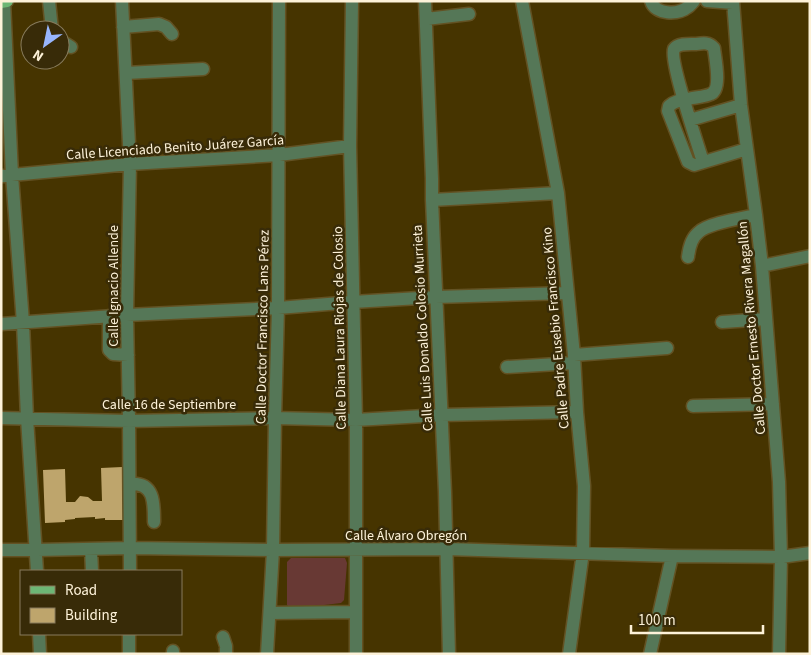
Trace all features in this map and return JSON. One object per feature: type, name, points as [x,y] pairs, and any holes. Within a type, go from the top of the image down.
[{"type":"street","points":[[49,1],[51,20]]},
{"type":"street","name":"Calle Ignacio Allende","points":[[122,1],[130,164],[127,315],[130,570]]},
{"type":"street","name":"Calle Doctor Francisco Lans Pérez","points":[[267,654],[273,550],[274,418],[278,308],[279,1]]},
{"type":"street","name":"Calle Diana Laura Riojas de Colosio","points":[[352,1],[350,146],[356,420],[356,654]]},
{"type":"street","name":"Calle Luis Donaldo Colosio Murrieta","points":[[425,1],[447,549],[449,654]]},
{"type":"street","name":"Calle Padre Eusebio Francisco Kino","points":[[522,1],[558,193],[584,486],[584,552],[569,654]]},
{"type":"street","points":[[651,1],[653,6],[660,11],[674,12],[688,8],[694,1]]},
{"type":"street","points":[[708,1],[733,2]]},
{"type":"street","points":[[4,2],[7,175],[23,323],[27,418],[38,570]]},
{"type":"street","name":"Calle Doctor Ernesto Rivera Magallón","points":[[733,2],[741,105],[762,266],[779,482],[781,557],[779,654]]},
{"type":"street","points":[[426,19],[468,14]]},
{"type":"street","points":[[123,27],[159,24],[166,27],[172,34]]},
{"type":"street","points":[[703,162],[683,100],[673,58],[674,49],[678,46],[711,44],[714,48],[718,82],[716,90],[712,94],[683,100],[675,101],[669,106],[668,111],[688,162],[694,165],[747,149]]},
{"type":"street","points":[[126,73],[203,69]]},
{"type":"street","points":[[690,120],[741,105]]},
{"type":"street","name":"Calle Licenciado Benito Juárez García","points":[[7,175],[130,164],[279,155],[350,146]]},
{"type":"street","points":[[432,200],[558,193]]},
{"type":"street","points":[[688,257],[690,245],[699,232],[706,227],[756,215]]},
{"type":"street","points":[[762,266],[810,256]]},
{"type":"street","points":[[1,324],[436,297],[567,294]]},
{"type":"street","points":[[109,316],[109,350],[113,354],[128,355]]},
{"type":"street","points":[[722,322],[766,319]]},
{"type":"street","points":[[507,367],[667,348]]},
{"type":"street","points":[[692,406],[773,404]]},
{"type":"street","name":"Calle 16 de Septiembre","points":[[1,418],[129,421],[274,418],[356,420],[441,415],[577,412]]},
{"type":"street","points":[[130,484],[143,486],[149,490],[154,504],[154,522]]},
{"type":"street","name":"Calle Álvaro Obregón","points":[[1,550],[130,548],[273,550],[447,549],[672,556],[781,557],[810,552]]},
{"type":"street","points":[[91,549],[92,570]]},
{"type":"street","points":[[650,654],[672,556]]},
{"type":"street","points":[[270,613],[356,612]]},
{"type":"street","points":[[39,635],[40,654]]},
{"type":"street","points":[[129,635],[129,654]]},
{"type":"street","points":[[223,637],[226,654]]},
{"type":"shaded area","points":[[291,558],[345,558],[347,563],[344,600],[341,603],[291,609],[287,605],[287,562]]},
{"type":"building","points":[[122,467],[124,520],[95,519],[95,517],[45,523],[43,470],[65,469],[66,502],[75,502],[80,496],[88,497],[93,501],[102,501],[101,468]]}]
